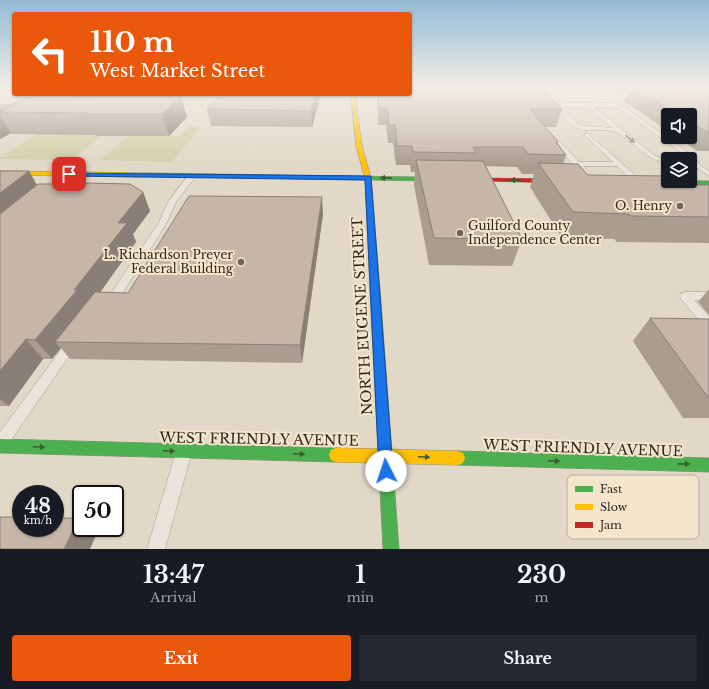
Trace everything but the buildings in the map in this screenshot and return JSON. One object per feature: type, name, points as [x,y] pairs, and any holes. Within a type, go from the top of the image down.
[{"type":"main road","name":"NORTH EUGENE STREET","points":[[355,114],[359,146],[368,178],[391,549]]},
{"type":"main road","points":[[0,173],[592,181]]},
{"type":"main road","points":[[623,182],[709,183]]},
{"type":"main road","name":"WEST FRIENDLY AVENUE","points":[[0,445],[709,465]]},
{"type":"street","points":[[0,233],[69,174]]},
{"type":"lane","points":[[564,114],[575,125],[581,128],[618,130]]},
{"type":"lane","points":[[599,114],[652,156],[661,160]]},
{"type":"lane","points":[[631,114],[683,152]]},
{"type":"lane","points":[[550,135],[592,181]]},
{"type":"lane","points":[[587,135],[638,182]]},
{"type":"lane","points":[[577,164],[619,164]]},
{"type":"lane","points":[[697,164],[709,174]]},
{"type":"lane","points":[[100,307],[117,293],[162,224],[172,202],[192,176]]},
{"type":"lane","points":[[709,296],[686,296],[709,324]]},
{"type":"lane","points":[[0,445],[78,336]]},
{"type":"lane","points":[[156,549],[184,451]]},
{"type":"shaded area","points":[[69,114],[72,114],[60,134],[102,136],[71,160],[0,159],[0,157]]},
{"type":"shaded area","points":[[189,126],[201,127],[172,162],[101,160],[129,135],[180,136]]},
{"type":"traffic: fast","points":[[148,175],[484,180]]},
{"type":"traffic: fast","points":[[652,182],[709,183]]},
{"type":"traffic: fast","points":[[375,289],[391,549]]},
{"type":"traffic: fast","points":[[0,446],[336,455]]},
{"type":"traffic: fast","points":[[458,458],[709,465]]},
{"type":"traffic: slow","points":[[355,114],[359,146],[368,178],[375,289]]},
{"type":"traffic: slow","points":[[0,173],[148,175]]},
{"type":"traffic: slow","points":[[336,455],[458,458]]},
{"type":"traffic: jam","points":[[484,180],[562,181]]},
{"type":"place","name":"O. Henry","points":[[680,206]]},
{"type":"place","name":"Guilford County Independence Center","points":[[460,233]]},
{"type":"place","name":"L. Richardson Preyer Federal Building","points":[[241,262]]},
{"type":"route","points":[[69,174],[368,178],[386,471]]}]
